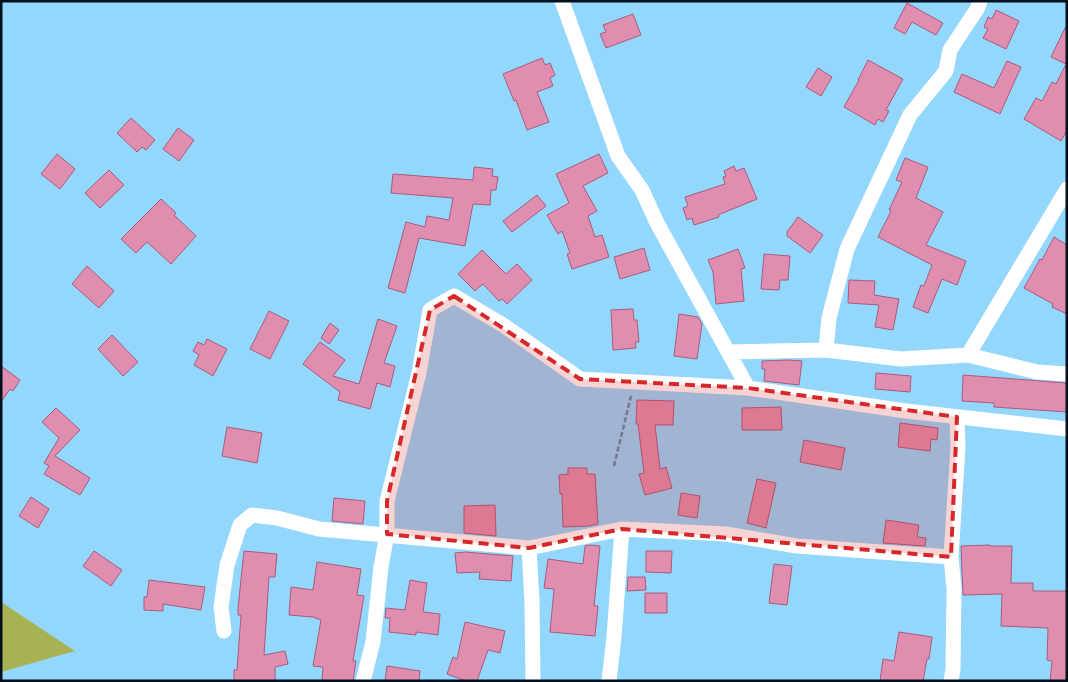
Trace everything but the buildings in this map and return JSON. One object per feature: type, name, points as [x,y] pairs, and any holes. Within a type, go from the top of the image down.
[{"type":"street","points":[[562,1],[618,156],[642,190],[748,388]]},
{"type":"street","points":[[826,350],[828,318],[847,249],[910,115],[946,71],[950,50],[977,9],[980,1]]},
{"type":"street","points":[[968,355],[1067,189]]},
{"type":"street","points":[[363,681],[373,642],[387,534],[388,500],[419,373],[430,310],[454,296],[503,325],[580,379],[748,388],[906,411],[1067,429]]},
{"type":"street","points":[[729,352],[826,350],[901,359],[968,355],[1037,372],[1067,374]]},
{"type":"street","points":[[951,681],[953,669],[954,589],[952,557],[958,447],[957,416]]},
{"type":"street","points":[[224,631],[221,607],[227,565],[240,525],[252,515],[277,518],[319,529],[529,548],[622,529],[726,534],[797,546],[952,557]]},
{"type":"street","points":[[609,681],[622,529]]},
{"type":"street","points":[[529,548],[533,681]]},
{"type":"path","points":[[614,466],[631,396],[645,383]]},
{"type":"highlighted area","points":[[454,296],[580,379],[748,388],[957,417],[951,557],[622,529],[529,548],[387,534],[387,501],[430,310]]},
{"type":"green space","points":[[1,602],[75,651],[1,672]]}]
